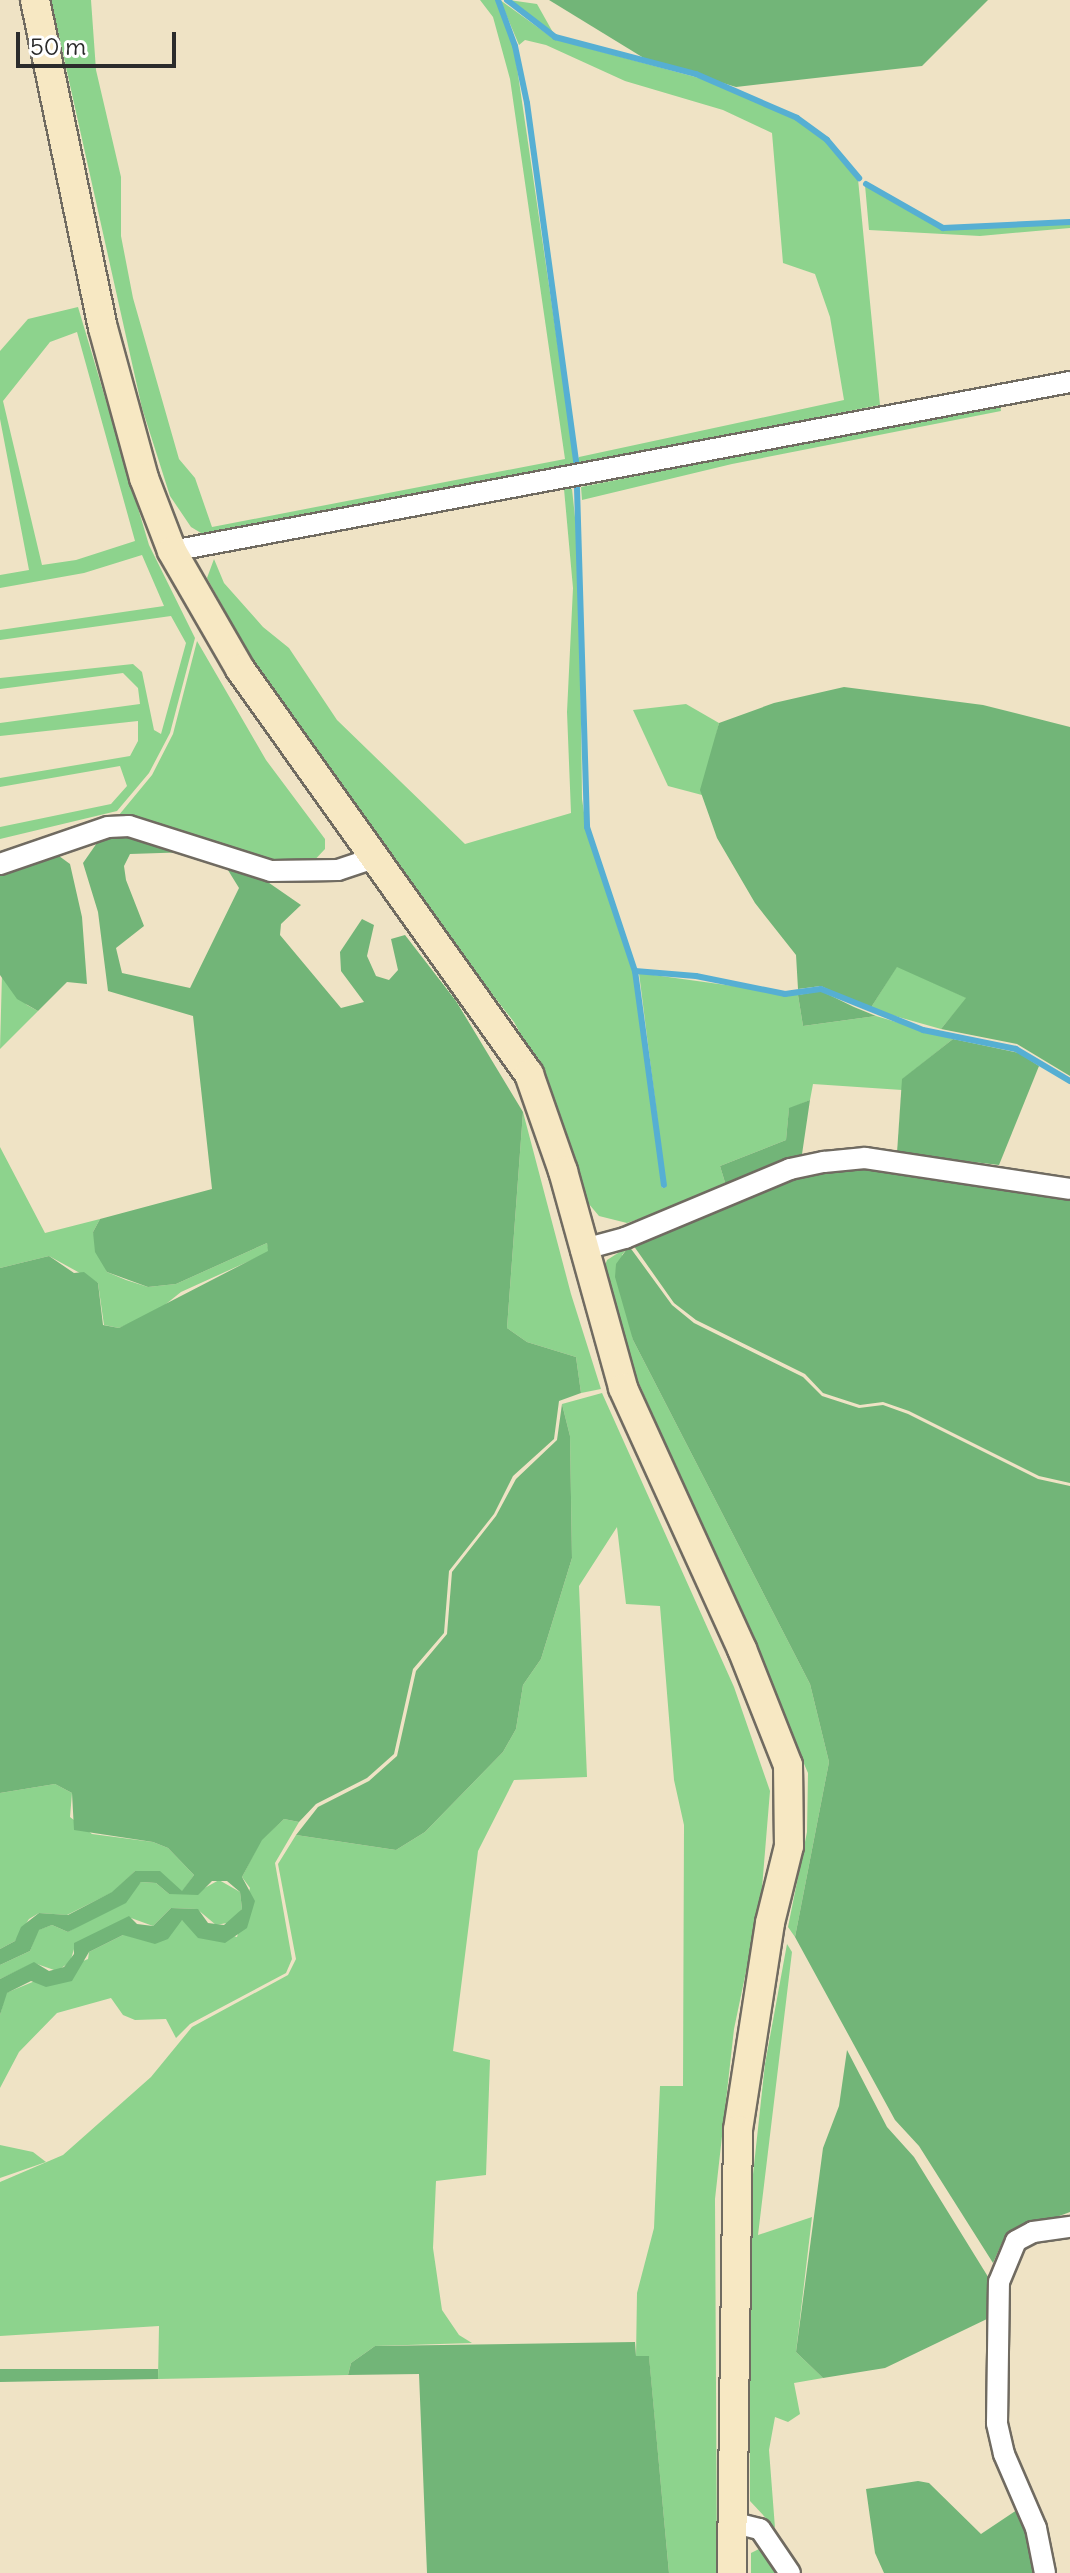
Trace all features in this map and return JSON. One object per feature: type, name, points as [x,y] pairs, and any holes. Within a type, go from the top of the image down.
[{"type":"main road","points":[[35,0],[100,315],[128,425],[172,551],[240,669],[529,1074],[563,1171],[581,1250],[623,1388],[770,1714],[792,1794],[789,1846],[743,2077],[738,2130],[732,2573]]},
{"type":"street","points":[[172,551],[1070,382]]},
{"type":"street","points":[[0,864],[108,827],[129,826],[271,871],[338,870],[377,857]]},
{"type":"street","points":[[581,1250],[625,1238],[790,1169],[824,1162],[865,1158],[1070,1189]]},
{"type":"street","points":[[1045,2573],[1036,2528],[1012,2477],[997,2423],[999,2282],[1016,2241],[1033,2232],[1070,2227]]},
{"type":"street","points":[[731,2522],[760,2529],[790,2573]]},
{"type":"green space","points":[[51,0],[91,0],[96,70],[121,177],[121,236],[133,298],[179,459],[195,478],[212,527],[565,459],[510,79],[493,17],[480,0],[496,0],[514,47],[575,463],[579,457],[844,400],[830,317],[815,274],[783,263],[772,133],[723,110],[625,81],[546,45],[525,40],[519,45],[500,0],[554,39],[714,82],[796,119],[826,141],[858,179],[880,405],[212,535],[201,533],[191,527],[170,496],[142,408]]},
{"type":"green space","points":[[509,0],[537,4],[555,36],[535,23]]},
{"type":"green space","points":[[549,0],[988,0],[922,66],[736,87],[647,60]]},
{"type":"green space","points":[[865,185],[942,229],[1070,224],[1070,228],[980,236],[869,230]]},
{"type":"green space","points":[[78,307],[149,545],[195,638],[170,733],[149,773],[117,811],[0,839],[0,827],[111,804],[127,786],[120,766],[0,787],[0,778],[130,756],[138,741],[138,721],[0,736],[0,723],[140,704],[138,688],[123,673],[0,689],[0,678],[133,664],[142,672],[154,730],[161,734],[186,643],[171,616],[0,640],[0,630],[164,606],[142,555],[84,573],[0,588],[0,575],[29,570],[0,419],[0,351],[28,319]],"holes":[[[77,332],[135,541],[76,560],[42,565],[3,401],[50,342]]]},
{"type":"green space","points":[[1000,404],[1001,411],[732,464],[582,500],[581,487]]},
{"type":"green space","points":[[564,489],[572,489],[579,555],[582,799],[586,826],[634,972],[662,1188],[666,1187],[639,973],[798,995],[803,1026],[876,1016],[953,1039],[903,1079],[902,1090],[813,1084],[810,1100],[789,1109],[786,1140],[720,1166],[727,1189],[627,1223],[599,1216],[583,1197],[547,1083],[514,1022],[304,753],[207,578],[214,559],[224,583],[263,627],[289,648],[337,720],[465,844],[571,813],[567,712],[573,588]]},
{"type":"green space","points":[[197,641],[266,760],[325,839],[325,849],[309,866],[296,869],[114,821],[152,775],[173,734]]},
{"type":"green space","points":[[844,687],[983,705],[1070,727],[1070,1076],[1017,1044],[941,1029],[966,998],[897,967],[870,1009],[821,986],[798,989],[796,955],[755,903],[717,838],[700,790],[719,723],[774,703]]},
{"type":"green space","points":[[686,704],[719,723],[702,795],[668,786],[633,710]]},
{"type":"green space","points":[[115,835],[191,852],[130,854],[124,866],[126,880],[144,926],[116,948],[122,973],[190,988],[239,888],[223,862],[259,876],[301,905],[281,924],[280,935],[341,1008],[364,1002],[341,971],[340,952],[362,919],[374,925],[367,956],[376,976],[389,980],[398,970],[391,939],[405,935],[456,1001],[523,1112],[507,1328],[527,1342],[576,1357],[581,1393],[559,1401],[554,1439],[513,1476],[494,1514],[449,1571],[444,1633],[413,1669],[394,1754],[367,1778],[316,1804],[299,1822],[284,1819],[262,1840],[242,1877],[255,1901],[247,1928],[225,1943],[198,1938],[182,1920],[168,1939],[155,1944],[123,1935],[89,1952],[72,1981],[46,1987],[31,1981],[7,1993],[0,2015],[0,1979],[34,1962],[49,1971],[64,1967],[74,1954],[74,1943],[129,1916],[137,1924],[153,1926],[171,1908],[198,1909],[208,1923],[224,1925],[242,1909],[240,1892],[227,1881],[212,1881],[198,1895],[169,1894],[156,1883],[141,1882],[126,1903],[68,1932],[52,1925],[39,1930],[30,1951],[0,1965],[0,1949],[15,1941],[21,1927],[39,1913],[68,1915],[112,1892],[135,1871],[160,1871],[182,1891],[194,1875],[168,1848],[153,1842],[74,1830],[72,1793],[55,1784],[0,1793],[0,1268],[49,1256],[74,1273],[84,1272],[98,1283],[103,1325],[119,1328],[268,1251],[267,1243],[176,1284],[148,1287],[107,1272],[95,1252],[93,1232],[100,1219],[212,1189],[193,1016],[108,991],[98,912],[83,863],[99,840]]},
{"type":"green space","points":[[59,856],[70,864],[82,917],[87,984],[67,982],[38,1011],[17,999],[0,975],[0,876]]},
{"type":"green space","points":[[897,966],[967,998],[941,1029],[870,1009]]},
{"type":"green space","points":[[2,974],[27,1005],[38,1011],[0,1049]]},
{"type":"green space","points":[[821,991],[876,1016],[803,1026],[798,995]]},
{"type":"green space","points":[[953,1039],[1019,1053],[1039,1066],[999,1165],[897,1153],[902,1079]]},
{"type":"green space","points":[[810,1100],[801,1161],[727,1189],[720,1166],[786,1140],[789,1108]]},
{"type":"green space","points":[[523,1112],[571,1294],[601,1389],[581,1393],[576,1357],[527,1342],[507,1328]]},
{"type":"green space","points":[[0,1147],[45,1233],[100,1219],[93,1232],[107,1272],[126,1280],[148,1287],[176,1284],[267,1243],[269,1252],[181,1292],[156,1312],[119,1328],[104,1325],[98,1283],[49,1256],[0,1268]]},
{"type":"green space","points":[[842,1169],[890,1170],[1070,1195],[1070,1483],[1039,1476],[909,1411],[883,1402],[860,1405],[823,1393],[805,1374],[696,1320],[674,1303],[631,1242],[794,1180]]},
{"type":"green space","points":[[629,1246],[622,1255],[633,1340],[810,1684],[829,1762],[795,1937],[788,1927],[807,1832],[808,1773],[629,1360],[604,1268],[607,1260]]},
{"type":"green space","points":[[629,1246],[672,1305],[694,1323],[803,1377],[822,1396],[859,1408],[883,1405],[908,1414],[1038,1479],[1070,1486],[1070,2212],[1005,2236],[993,2263],[919,2146],[895,2120],[795,1937],[829,1762],[810,1684],[633,1340],[615,1277],[616,1264]]},
{"type":"green space","points":[[602,1393],[734,1687],[770,1791],[761,1900],[734,2029],[715,2199],[717,2573],[669,2573],[649,2357],[636,2357],[637,2293],[654,2228],[660,2086],[683,2086],[684,1825],[674,1780],[660,1606],[626,1604],[617,1527],[579,1586],[587,1777],[514,1780],[478,1851],[453,2051],[490,2060],[486,2175],[436,2181],[433,2248],[442,2310],[459,2335],[472,2343],[375,2346],[351,2363],[348,2375],[158,2379],[159,2326],[0,2336],[0,2182],[63,2155],[151,2077],[192,2027],[288,1975],[296,1959],[278,1864],[296,1835],[396,1850],[425,1832],[503,1752],[516,1729],[523,1685],[541,1659],[572,1558],[570,1436],[562,1404]]},
{"type":"green space","points":[[562,1404],[570,1436],[572,1558],[541,1659],[523,1685],[516,1729],[503,1752],[425,1832],[396,1850],[296,1835],[318,1807],[369,1781],[397,1756],[416,1671],[447,1634],[452,1572],[496,1516],[516,1479],[557,1440]]},
{"type":"green space","points":[[55,1784],[72,1793],[70,1817],[92,1834],[153,1842],[168,1848],[194,1875],[182,1892],[135,1871],[113,1892],[67,1915],[39,1913],[29,1919],[15,1941],[0,1949],[0,1793]]},
{"type":"green space","points":[[284,1819],[299,1822],[275,1863],[292,1959],[286,1973],[190,2024],[176,2038],[166,2019],[135,2020],[123,2015],[111,1998],[57,2013],[19,2052],[0,2088],[0,2015],[6,1993],[88,1959],[89,1952],[123,1935],[182,1920],[237,1937],[250,1888],[242,1877],[261,1840]]},
{"type":"green space","points":[[219,1880],[240,1892],[242,1909],[232,1922],[216,1925],[197,1909],[171,1908],[153,1926],[131,1918],[75,1946],[70,1962],[57,1971],[34,1963],[0,1979],[0,1965],[30,1951],[38,1930],[52,1925],[68,1932],[127,1897],[141,1882],[156,1883],[169,1894],[201,1890]]},
{"type":"green space","points":[[787,1944],[792,1952],[758,2235],[812,2217],[796,2352],[823,2378],[794,2383],[800,2414],[788,2422],[775,2417],[769,2450],[775,2528],[750,2501],[749,2211],[765,2064]]},
{"type":"green space","points":[[847,2050],[887,2127],[914,2157],[990,2280],[989,2318],[885,2368],[823,2378],[796,2352],[823,2148],[839,2106]]},
{"type":"green space","points":[[0,2145],[33,2152],[46,2162],[0,2178]]},
{"type":"green space","points":[[635,2342],[636,2356],[649,2356],[669,2573],[427,2573],[419,2374],[348,2375],[351,2363],[375,2346]]},
{"type":"green space","points":[[0,2369],[158,2369],[158,2379],[0,2382]]},
{"type":"green space","points":[[918,2481],[929,2483],[981,2534],[1023,2506],[1041,2573],[884,2573],[875,2553],[866,2489]]},
{"type":"green space","points":[[759,2549],[766,2551],[779,2573],[751,2573],[751,2553]]},
{"type":"waterway","points":[[498,0],[515,46],[527,103],[576,462]]},
{"type":"waterway","points":[[507,0],[555,37],[696,74],[797,118],[827,140],[859,178]]},
{"type":"waterway","points":[[866,184],[943,228],[1070,222]]},
{"type":"waterway","points":[[577,488],[587,827],[635,971],[664,1185]]},
{"type":"waterway","points":[[635,971],[696,976],[785,994],[821,989],[923,1030],[1016,1049],[1070,1081]]}]
